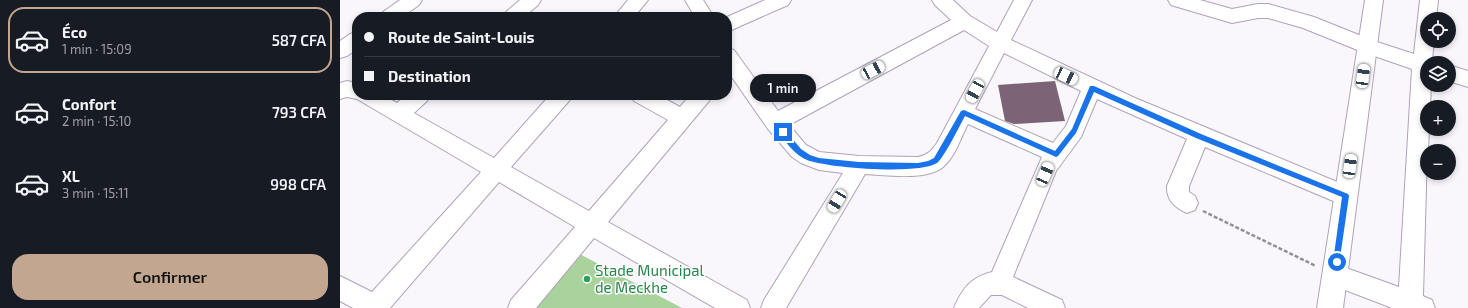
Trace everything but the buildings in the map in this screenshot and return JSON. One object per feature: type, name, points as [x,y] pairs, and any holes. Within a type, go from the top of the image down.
[{"type":"highway","points":[[1330,308],[1374,0]]},
{"type":"street","points":[[396,12],[413,0]]},
{"type":"street","points":[[518,12],[532,0]]},
{"type":"street","points":[[628,12],[639,0]]},
{"type":"street","points":[[694,0],[701,12]]},
{"type":"street","points":[[732,23],[782,0]]},
{"type":"street","points":[[941,0],[964,21],[1000,43],[1092,88],[1199,136],[1346,196]]},
{"type":"street","points":[[732,65],[774,123],[799,151],[808,157],[819,161],[859,165],[918,166],[929,164],[936,160],[944,149],[1023,0]]},
{"type":"street","points":[[1177,0],[1232,16],[1258,11],[1268,11],[1308,22],[1367,46],[1420,63]]},
{"type":"street","points":[[1426,56],[1429,0]]},
{"type":"street","points":[[774,123],[964,21]]},
{"type":"street","points":[[340,51],[352,43]]},
{"type":"street","points":[[1456,75],[1468,79]]},
{"type":"street","points":[[999,282],[1048,166],[1074,131],[1092,88]]},
{"type":"street","points":[[340,91],[352,90]]},
{"type":"street","points":[[1335,275],[1415,306],[1424,92]]},
{"type":"street","points":[[374,100],[738,308]]},
{"type":"street","points":[[398,114],[414,100]]},
{"type":"street","points":[[340,288],[376,307],[558,100]]},
{"type":"street","points":[[650,100],[682,118]]},
{"type":"street","points":[[520,308],[698,100]]},
{"type":"street","points":[[964,112],[1056,154]]},
{"type":"street","points":[[1187,203],[1181,199],[1177,192],[1178,186],[1199,136]]},
{"type":"street","points":[[773,308],[859,165]]},
{"type":"street","points":[[966,308],[977,290],[983,286],[999,282],[1053,308]]},
{"type":"path","points":[[1187,203],[1335,275]]},
{"type":"green space","name":"Stade Municipal de Meckhe","points":[[572,250],[682,308],[524,308]]},
{"type":"place","name":"Stade Municipal de Meckhe","points":[[587,279]]},
{"type":"route","points":[[783,132],[799,151],[808,157],[819,161],[859,165],[918,166],[929,164],[936,160],[944,149],[964,112],[1056,154],[1074,131],[1092,88],[1199,136],[1346,196],[1337,262]]}]
